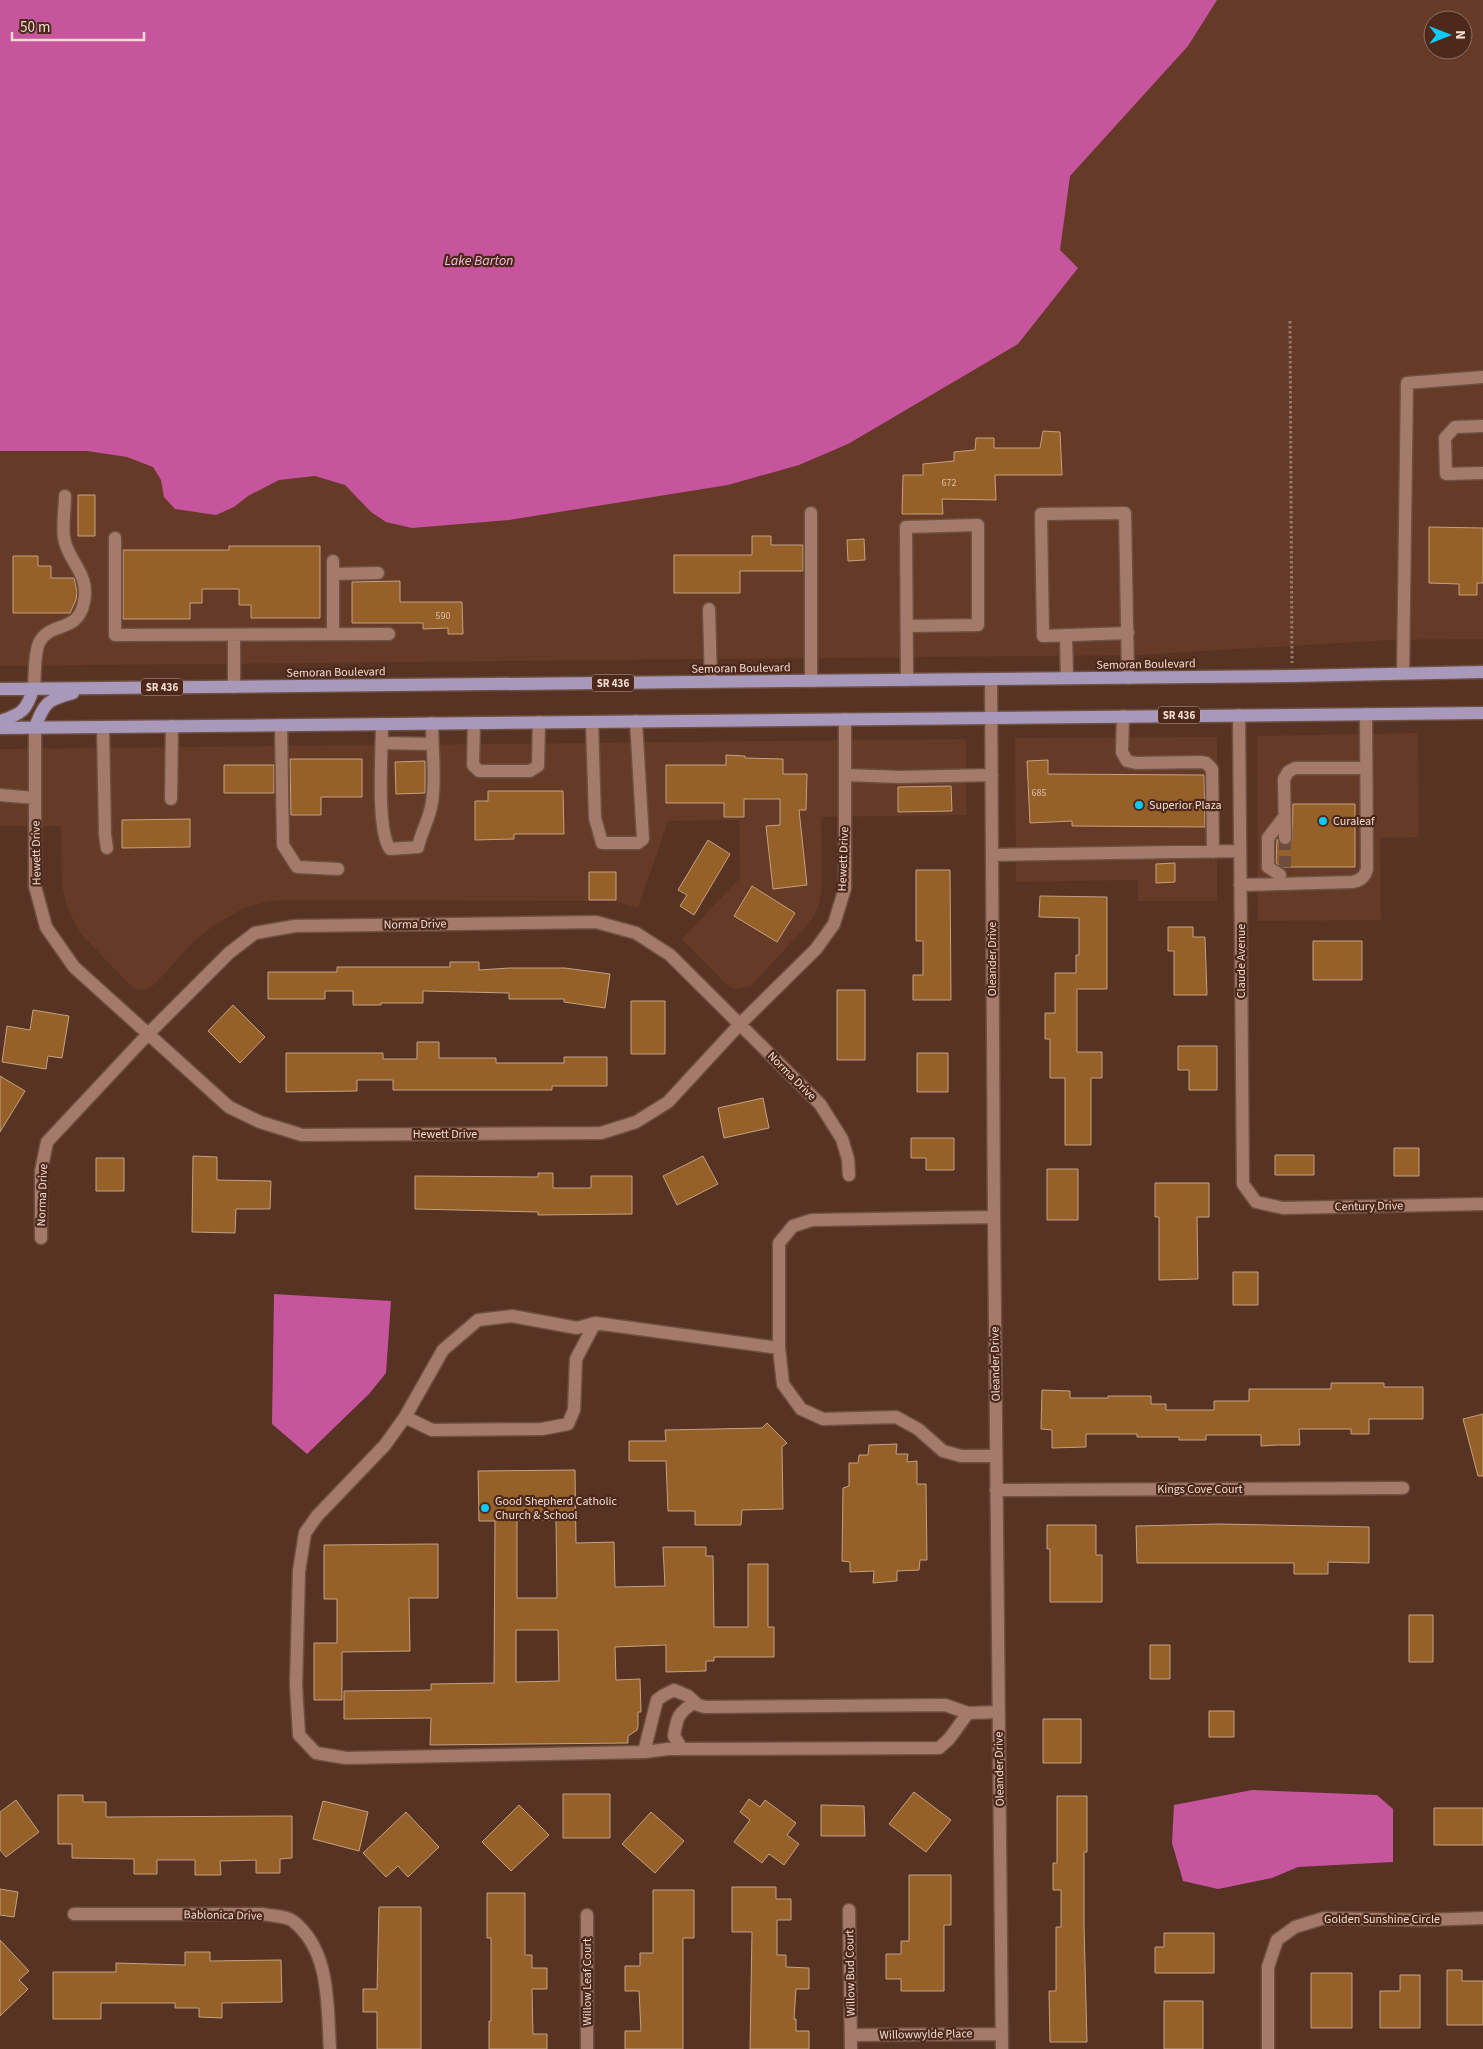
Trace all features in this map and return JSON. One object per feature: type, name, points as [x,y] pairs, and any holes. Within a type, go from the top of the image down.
[{"type":"main road","name":"Semoran Boulevard","points":[[0,689],[1128,678],[1483,672]]},
{"type":"main road","points":[[35,727],[43,708],[57,698],[90,688]]},
{"type":"main road","points":[[0,721],[12,717],[28,706],[34,689]]},
{"type":"main road","name":"SR 436","points":[[0,728],[1483,714]]},
{"type":"street","points":[[1403,673],[1406,382],[1483,377]]},
{"type":"street","points":[[1483,426],[1455,427],[1445,438],[1446,474],[1483,473]]},
{"type":"street","points":[[34,689],[38,645],[48,633],[76,621],[82,612],[85,601],[83,580],[64,538],[65,496]]},
{"type":"street","points":[[1128,633],[1043,636],[1041,514],[1125,512],[1128,633],[1128,678]]},
{"type":"street","points":[[811,513],[811,681]]},
{"type":"street","points":[[907,680],[906,526],[978,525],[978,625],[908,626]]},
{"type":"street","points":[[114,538],[116,635],[389,634]]},
{"type":"street","points":[[334,634],[333,568],[378,574]]},
{"type":"street","points":[[709,609],[711,682]]},
{"type":"street","points":[[234,635],[234,687]]},
{"type":"street","points":[[1066,635],[1067,678]]},
{"type":"street","name":"Oleander Drive","points":[[991,679],[996,1490],[1002,2049]]},
{"type":"street","points":[[1240,885],[1282,875],[1357,882],[1365,874],[1367,869],[1366,714]]},
{"type":"street","name":"Claude Avenue","points":[[1239,715],[1243,1184],[1256,1202]]},
{"type":"street","points":[[1123,716],[1122,752],[1126,760],[1136,763],[1202,762],[1212,769],[1213,852]]},
{"type":"street","name":"Hewett Drive","points":[[35,727],[35,886],[46,927],[74,967],[229,1107],[260,1122],[302,1136],[601,1133],[636,1122],[668,1102],[740,1024],[816,949],[834,924],[845,888],[845,719]]},
{"type":"street","points":[[592,722],[595,818],[602,842],[638,843],[643,839],[636,721]]},
{"type":"street","points":[[474,723],[473,765],[479,771],[530,771],[538,766],[539,722]]},
{"type":"street","points":[[382,724],[381,796],[385,842],[390,849],[418,847],[420,836],[432,805],[434,790],[432,724]]},
{"type":"street","points":[[282,725],[283,845],[297,867],[338,869]]},
{"type":"street","points":[[171,799],[172,726]]},
{"type":"street","points":[[103,727],[105,835],[107,848]]},
{"type":"street","points":[[382,743],[432,744]]},
{"type":"street","points":[[1285,838],[1284,779],[1288,772],[1295,768],[1366,768]]},
{"type":"street","points":[[845,775],[900,777],[992,775]]},
{"type":"street","points":[[0,795],[35,798]]},
{"type":"street","points":[[1282,875],[1268,867],[1268,838],[1284,817]]},
{"type":"street","points":[[992,855],[1240,851]]},
{"type":"street","name":"Norma Drive","points":[[40,1238],[40,1171],[47,1142],[149,1033],[229,953],[255,933],[295,926],[596,922],[636,933],[670,955],[820,1104],[842,1139],[848,1159],[849,1175]]},
{"type":"street","name":"Century Drive","points":[[1256,1202],[1283,1208],[1483,1204]]},
{"type":"street","points":[[994,1217],[812,1220],[793,1226],[779,1243],[779,1348],[783,1384],[801,1409],[823,1419],[896,1418],[918,1429],[943,1452],[961,1456],[996,1456]]},
{"type":"street","points":[[779,1348],[595,1323],[577,1328],[512,1316],[478,1320],[443,1350],[406,1417],[385,1445],[317,1516],[305,1533],[299,1571],[296,1685],[299,1735],[316,1753],[346,1758],[644,1752],[682,1749],[939,1748],[949,1739],[968,1713]]},
{"type":"street","points":[[406,1417],[432,1430],[542,1429],[568,1424],[574,1410],[576,1358],[595,1323]]},
{"type":"street","name":"Kings Cove Court","points":[[996,1490],[1403,1488]]},
{"type":"street","points":[[644,1752],[657,1700],[664,1694],[674,1690],[706,1707],[945,1705],[968,1713],[998,1712]]},
{"type":"street","points":[[682,1749],[674,1736],[677,1719],[681,1711],[695,1702]]},
{"type":"street","name":"Willow Bud Court","points":[[849,1910],[851,2035]]},
{"type":"street","name":"Bablonica Drive","points":[[74,1914],[263,1914],[292,1920],[311,1942],[324,1973],[330,2049]]},
{"type":"street","name":"Willow Leaf Court","points":[[587,1915],[587,2049]]},
{"type":"street","name":"Golden Sunshine Circle","points":[[1268,2049],[1268,1967],[1277,1940],[1295,1927],[1324,1918],[1424,1920],[1483,1918]]},
{"type":"street","name":"Willowwylde Place","points":[[851,2035],[1001,2034]]},
{"type":"street","points":[[851,2035],[851,2049]]},
{"type":"path","points":[[1290,321],[1292,676]]},
{"type":"shaded area","points":[[0,0],[1483,0],[1483,639],[1392,640],[1137,655],[0,666]]},
{"type":"shaded area","points":[[1418,733],[1419,837],[1380,838],[1381,920],[1258,921],[1257,736]]},
{"type":"shaded area","name":"Superior Plaza","points":[[1217,737],[1217,901],[1138,901],[1138,880],[1016,882],[1015,738]]},
{"type":"shaded area","points":[[966,739],[966,815],[821,817],[822,888],[818,907],[811,921],[751,986],[737,989],[729,987],[682,939],[740,878],[739,820],[668,821],[638,908],[613,901],[269,901],[242,909],[216,924],[194,941],[156,983],[148,989],[141,990],[133,988],[79,932],[67,907],[62,886],[61,826],[0,826],[0,749]]},
{"type":"water","name":"Lake Barton","points":[[0,0],[1217,0],[1188,46],[1070,176],[1060,250],[1078,268],[1018,344],[848,444],[799,465],[728,485],[509,520],[412,528],[386,522],[371,512],[345,485],[315,476],[279,480],[248,496],[234,507],[216,515],[175,509],[164,497],[161,480],[153,467],[127,457],[87,451],[0,451]]},
{"type":"water","points":[[274,1294],[391,1301],[386,1373],[369,1394],[307,1454],[272,1424]]},
{"type":"water","points":[[1252,1790],[1377,1795],[1393,1809],[1393,1862],[1298,1867],[1272,1878],[1218,1889],[1183,1881],[1172,1843],[1174,1805]]},
{"type":"building","points":[[1043,431],[1060,432],[1062,475],[995,475],[996,500],[942,499],[943,514],[902,514],[903,475],[923,475],[923,464],[954,461],[954,452],[975,450],[976,438],[994,438],[994,448],[1040,448]]},
{"type":"building","points":[[78,495],[95,495],[95,536],[78,536]]},
{"type":"building","points":[[1429,527],[1483,528],[1483,583],[1477,583],[1477,595],[1459,595],[1459,584],[1429,583]]},
{"type":"building","points":[[752,536],[771,536],[771,545],[803,545],[803,571],[740,571],[740,593],[674,593],[674,555],[752,555]]},
{"type":"building","points":[[864,539],[865,560],[848,561],[847,540]]},
{"type":"building","points":[[229,546],[320,546],[320,618],[251,618],[251,605],[239,605],[239,589],[202,589],[202,603],[190,603],[190,619],[123,619],[123,550],[229,550]]},
{"type":"building","points":[[13,556],[38,556],[38,566],[51,566],[51,578],[74,578],[77,592],[76,600],[70,613],[13,613]]},
{"type":"building","points":[[400,581],[400,602],[462,602],[463,634],[448,634],[448,628],[423,629],[423,623],[352,623],[352,582]]},
{"type":"building","points":[[726,755],[745,756],[745,758],[783,759],[783,774],[807,774],[806,810],[799,810],[807,885],[773,889],[766,826],[780,825],[780,799],[744,799],[744,817],[724,817],[724,803],[666,803],[666,765],[726,765]]},
{"type":"building","points":[[290,759],[362,759],[362,797],[321,797],[321,815],[291,815]]},
{"type":"building","points":[[1048,760],[1048,774],[1204,775],[1205,827],[1072,826],[1072,821],[1030,823],[1027,761]]},
{"type":"building","points":[[425,761],[425,793],[396,794],[395,762]]},
{"type":"building","points":[[224,765],[274,765],[274,793],[224,793]]},
{"type":"building","points":[[951,786],[952,811],[898,812],[898,787]]},
{"type":"building","points":[[488,791],[563,791],[564,834],[514,834],[514,839],[475,840],[475,801],[488,801]]},
{"type":"building","name":"Curaleaf","points":[[1293,804],[1355,804],[1355,867],[1283,867],[1276,863],[1277,839],[1281,845],[1285,846],[1292,841]]},
{"type":"building","points":[[190,819],[190,847],[122,848],[122,820]]},
{"type":"building","points":[[708,840],[730,854],[694,915],[680,906],[687,895],[678,890]]},
{"type":"building","points":[[1175,863],[1175,882],[1156,883],[1156,864]]},
{"type":"building","points":[[916,870],[950,870],[951,1000],[913,1000],[913,975],[923,975],[923,941],[916,941]]},
{"type":"building","points":[[589,872],[616,872],[616,900],[589,900]]},
{"type":"building","points":[[752,886],[795,913],[777,942],[734,916]]},
{"type":"building","points":[[1040,896],[1107,897],[1107,989],[1077,989],[1077,1052],[1102,1052],[1102,1078],[1091,1078],[1091,1145],[1065,1145],[1065,1078],[1050,1078],[1050,1039],[1045,1039],[1045,1013],[1055,1013],[1055,973],[1076,973],[1076,955],[1079,955],[1079,918],[1039,917]]},
{"type":"building","points":[[1168,927],[1193,927],[1193,937],[1205,937],[1207,995],[1174,995],[1174,951],[1168,951]]},
{"type":"building","points":[[1313,941],[1362,941],[1362,980],[1313,980]]},
{"type":"building","points":[[450,962],[479,962],[479,970],[565,968],[610,974],[605,1008],[564,1002],[564,999],[509,999],[509,993],[423,991],[423,1003],[381,1003],[381,1005],[353,1005],[353,991],[325,991],[325,999],[268,999],[268,972],[337,972],[337,967],[450,967]]},
{"type":"building","points":[[837,990],[865,990],[865,1060],[837,1060]]},
{"type":"building","points":[[631,1001],[665,1001],[665,1054],[631,1054]]},
{"type":"building","points":[[233,1005],[265,1037],[240,1063],[208,1031]]},
{"type":"building","points":[[33,1010],[69,1016],[62,1058],[48,1056],[46,1069],[2,1062],[7,1026],[30,1030]]},
{"type":"building","points":[[417,1042],[439,1042],[439,1058],[496,1058],[496,1063],[564,1063],[564,1057],[607,1057],[607,1086],[552,1086],[552,1090],[393,1090],[393,1080],[357,1080],[357,1091],[286,1092],[286,1053],[383,1053],[383,1059],[417,1059]]},
{"type":"building","points":[[1178,1046],[1217,1046],[1217,1090],[1189,1090],[1189,1070],[1178,1070]]},
{"type":"building","points":[[917,1053],[948,1053],[948,1092],[917,1092]]},
{"type":"building","points":[[0,1076],[25,1091],[0,1132]]},
{"type":"building","points":[[763,1098],[769,1128],[724,1138],[718,1108]]},
{"type":"building","points":[[911,1138],[954,1138],[954,1170],[926,1170],[926,1158],[911,1158]]},
{"type":"building","points":[[1394,1148],[1419,1148],[1419,1176],[1394,1176]]},
{"type":"building","points":[[1275,1155],[1314,1155],[1314,1175],[1275,1175]]},
{"type":"building","points":[[193,1156],[217,1157],[217,1180],[271,1181],[270,1209],[236,1209],[235,1233],[192,1232]]},
{"type":"building","points":[[703,1156],[718,1184],[677,1205],[663,1176]]},
{"type":"building","points":[[96,1158],[124,1158],[124,1191],[96,1191]]},
{"type":"building","points":[[1047,1169],[1078,1169],[1078,1220],[1047,1220]]},
{"type":"building","points":[[538,1173],[553,1173],[553,1188],[591,1188],[591,1176],[632,1176],[632,1214],[538,1215],[538,1212],[415,1209],[415,1176],[538,1177]]},
{"type":"building","points":[[1155,1183],[1209,1183],[1209,1217],[1197,1217],[1198,1279],[1159,1280],[1159,1217],[1155,1217]]},
{"type":"building","points":[[1233,1272],[1258,1272],[1258,1305],[1233,1305]]},
{"type":"building","points":[[1331,1383],[1384,1383],[1384,1387],[1423,1387],[1423,1419],[1369,1419],[1369,1434],[1351,1434],[1351,1429],[1299,1429],[1300,1445],[1261,1446],[1261,1435],[1206,1435],[1206,1440],[1179,1440],[1179,1437],[1137,1437],[1137,1434],[1086,1434],[1086,1447],[1052,1448],[1052,1430],[1041,1429],[1042,1390],[1070,1391],[1070,1398],[1151,1396],[1151,1404],[1166,1404],[1166,1410],[1214,1410],[1214,1401],[1249,1401],[1249,1389],[1331,1389]]},
{"type":"building","points":[[1483,1414],[1483,1476],[1478,1476],[1463,1419]]},
{"type":"building","points":[[767,1423],[787,1443],[782,1447],[783,1509],[742,1510],[741,1525],[695,1525],[695,1511],[668,1511],[666,1461],[629,1461],[629,1441],[666,1441],[665,1430],[762,1428]]},
{"type":"building","points":[[897,1444],[896,1454],[908,1454],[907,1462],[917,1461],[917,1484],[926,1484],[927,1560],[920,1560],[919,1570],[897,1571],[897,1581],[873,1583],[874,1571],[850,1572],[850,1562],[842,1561],[843,1488],[849,1486],[849,1463],[858,1463],[859,1455],[868,1455],[869,1445]]},
{"type":"building","points":[[575,1470],[576,1543],[614,1542],[615,1587],[665,1586],[663,1547],[706,1547],[706,1556],[713,1556],[714,1627],[748,1627],[748,1564],[768,1564],[768,1627],[774,1627],[774,1657],[714,1657],[714,1661],[706,1661],[706,1671],[666,1672],[666,1645],[615,1647],[616,1680],[640,1679],[641,1712],[638,1712],[637,1730],[628,1736],[628,1743],[430,1745],[431,1718],[344,1719],[344,1691],[431,1690],[431,1684],[494,1683],[495,1521],[479,1521],[478,1471]],"holes":[[[517,1520],[556,1520],[557,1598],[517,1598]],[[516,1630],[558,1630],[559,1681],[516,1682]]]},
{"type":"building","points":[[1219,1524],[1369,1527],[1369,1563],[1328,1562],[1328,1574],[1294,1574],[1294,1563],[1137,1563],[1136,1526]]},
{"type":"building","points":[[1047,1525],[1096,1525],[1096,1555],[1102,1555],[1102,1602],[1050,1602],[1050,1549],[1047,1549]]},
{"type":"building","points":[[438,1544],[438,1598],[409,1598],[410,1651],[342,1652],[342,1700],[314,1700],[314,1643],[337,1643],[337,1599],[324,1599],[324,1545]]},
{"type":"building","points":[[1409,1615],[1433,1615],[1433,1662],[1409,1662]]},
{"type":"building","points":[[1150,1645],[1170,1645],[1170,1679],[1150,1679]]},
{"type":"building","points":[[1209,1711],[1234,1711],[1234,1737],[1209,1737]]},
{"type":"building","points":[[1043,1719],[1081,1719],[1081,1763],[1043,1763]]},
{"type":"building","points":[[914,1792],[951,1820],[926,1852],[889,1824]]},
{"type":"building","points":[[563,1794],[610,1794],[610,1838],[563,1838]]},
{"type":"building","points":[[58,1795],[83,1795],[83,1802],[106,1802],[106,1817],[292,1816],[292,1858],[280,1859],[280,1873],[256,1873],[256,1860],[220,1861],[221,1875],[195,1875],[195,1860],[157,1860],[157,1874],[134,1874],[134,1859],[72,1858],[72,1844],[58,1844]]},
{"type":"building","points":[[1057,1796],[1087,1796],[1087,1852],[1084,1852],[1084,1927],[1087,2042],[1050,2042],[1049,1991],[1056,1991],[1056,1927],[1061,1927],[1061,1890],[1053,1890],[1053,1863],[1057,1863]]},
{"type":"building","points":[[749,1799],[760,1807],[765,1800],[796,1823],[787,1835],[799,1844],[784,1865],[769,1854],[762,1863],[734,1842],[750,1820],[740,1812]]},
{"type":"building","points":[[16,1800],[39,1832],[6,1857],[0,1850],[0,1812]]},
{"type":"building","points":[[323,1801],[368,1812],[359,1851],[313,1839]]},
{"type":"building","points":[[519,1805],[549,1835],[511,1871],[482,1842]]},
{"type":"building","points":[[821,1805],[864,1806],[865,1836],[821,1836]]},
{"type":"building","points":[[1434,1808],[1483,1808],[1483,1845],[1434,1845]]},
{"type":"building","points":[[406,1812],[439,1847],[408,1877],[398,1866],[386,1877],[363,1853]]},
{"type":"building","points":[[651,1812],[684,1841],[655,1873],[622,1844]]},
{"type":"building","points":[[909,1875],[951,1875],[951,1925],[944,1925],[944,1991],[901,1991],[901,1979],[886,1979],[886,1954],[901,1954],[901,1941],[909,1941]]},
{"type":"building","points":[[732,1887],[776,1887],[776,1899],[791,1899],[791,1920],[777,1920],[777,1955],[786,1955],[786,1967],[809,1968],[809,1989],[796,1989],[794,2019],[796,2019],[796,2031],[809,2031],[809,2049],[750,2049],[752,1932],[732,1932]]},
{"type":"building","points":[[0,1889],[18,1892],[14,1917],[0,1915]]},
{"type":"building","points":[[653,1890],[694,1890],[694,1938],[683,1938],[683,2049],[625,2049],[625,2031],[641,2031],[639,1991],[625,1991],[625,1966],[640,1966],[640,1953],[653,1953]]},
{"type":"building","points":[[487,1893],[525,1893],[525,1955],[532,1955],[532,1968],[547,1968],[547,1989],[532,1989],[533,2034],[547,2034],[547,2049],[489,2049],[491,1938],[487,1938]]},
{"type":"building","points":[[379,1907],[421,1907],[421,2049],[377,2049],[377,2012],[363,2012],[363,1989],[377,1989]]},
{"type":"building","points":[[1164,1933],[1214,1933],[1214,1973],[1155,1973],[1155,1947],[1164,1947]]},
{"type":"building","points":[[0,1940],[29,1971],[19,1980],[28,1989],[0,2016]]},
{"type":"building","points":[[185,1952],[210,1952],[210,1961],[281,1960],[282,2002],[222,2003],[222,2018],[199,2017],[199,2008],[175,2008],[175,2003],[101,2003],[101,2019],[53,2019],[53,1972],[116,1972],[116,1963],[185,1965]]},
{"type":"building","points":[[1447,1970],[1462,1970],[1462,1981],[1483,1981],[1483,2025],[1447,2025]]},
{"type":"building","points":[[1311,1973],[1352,1973],[1352,2028],[1311,2028]]},
{"type":"building","points":[[1400,1975],[1420,1975],[1420,2028],[1380,2028],[1380,1991],[1400,1991]]},
{"type":"building","points":[[1164,2001],[1203,2001],[1203,2049],[1164,2049]]},
{"type":"tunnel","points":[[1285,838],[1285,867]]},
{"type":"place","name":"Superior Plaza","points":[[1139,805]]},
{"type":"place","name":"Curaleaf","points":[[1323,821]]},
{"type":"place","name":"Good Shepherd Catholic Church & School","points":[[485,1508]]}]
